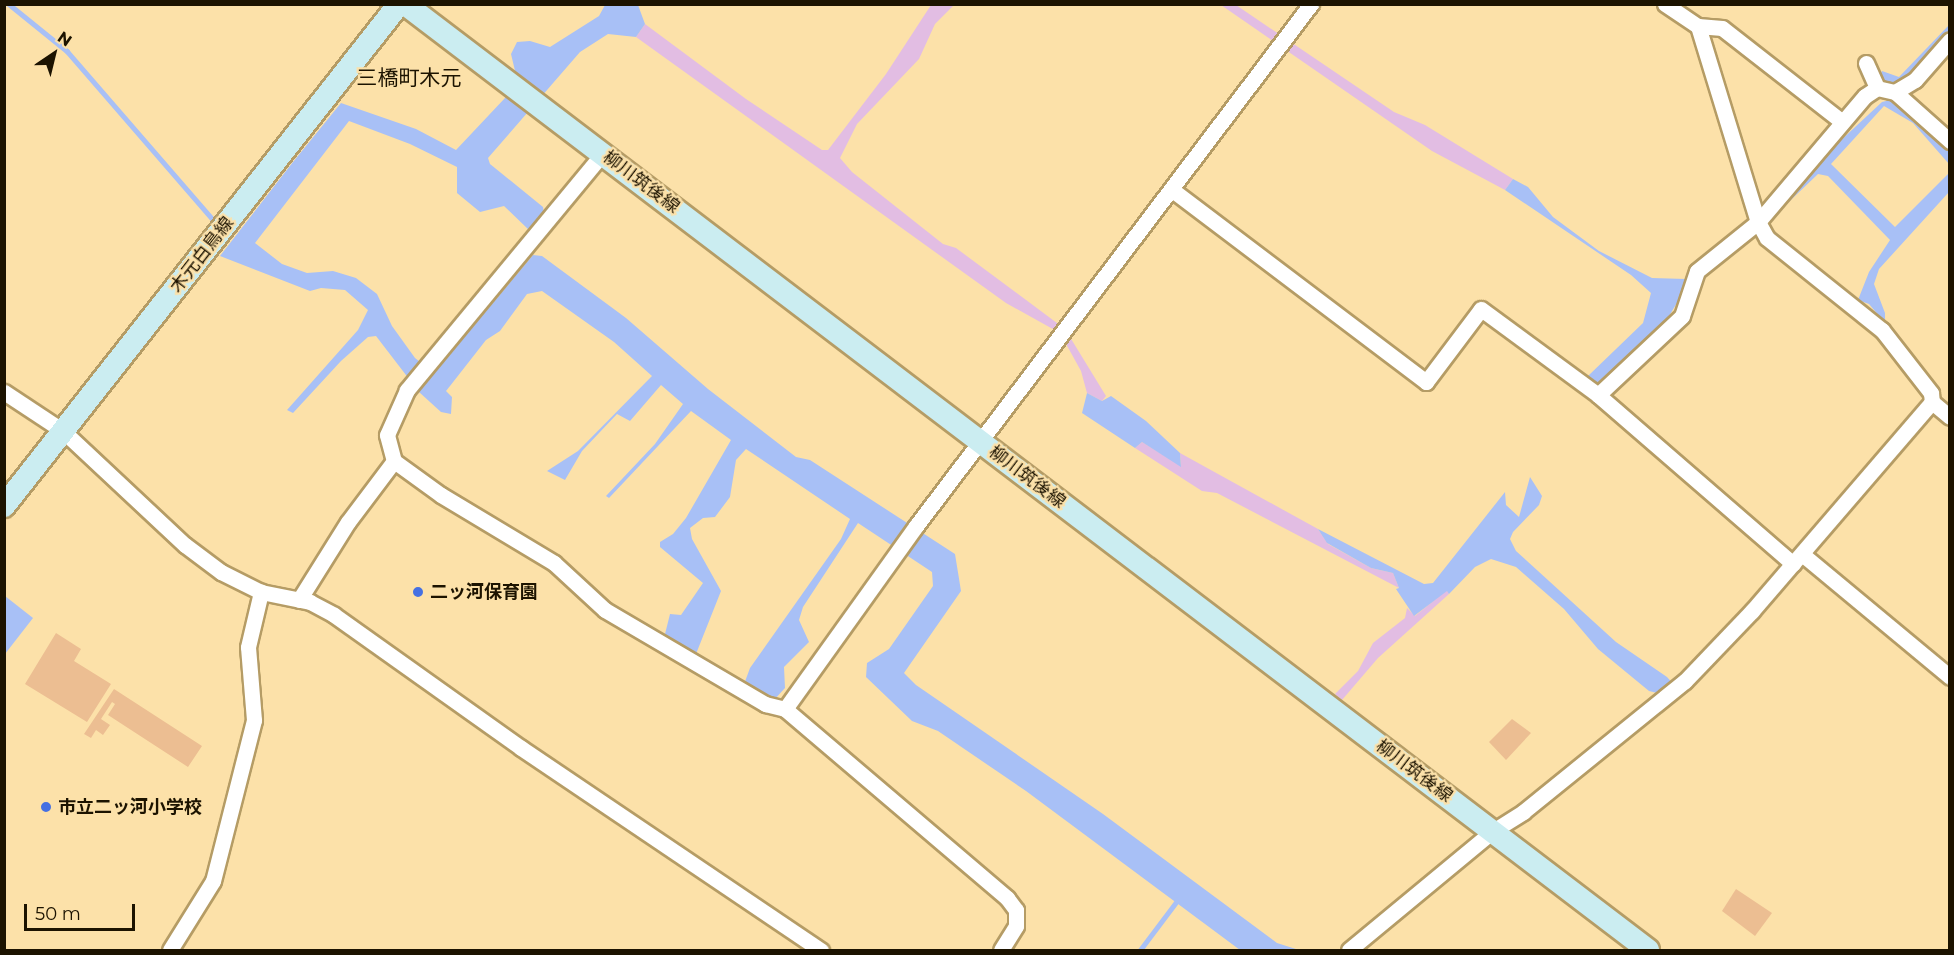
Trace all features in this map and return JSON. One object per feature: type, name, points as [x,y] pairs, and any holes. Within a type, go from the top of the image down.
[{"type":"main road","name":"木元白鳥線","points":[[4,506],[399,4]]},
{"type":"main road","name":"柳川筑後線","points":[[405,4],[1648,951]]},
{"type":"street","points":[[785,709],[894,555],[1311,4]]},
{"type":"street","points":[[1665,4],[1698,26],[1722,28],[1840,121]]},
{"type":"street","points":[[1698,26],[1758,222],[1767,238],[1882,330],[1931,393],[1932,402],[1950,417]]},
{"type":"street","points":[[1895,92],[1915,80],[1950,40]]},
{"type":"street","points":[[1866,63],[1877,88]]},
{"type":"street","points":[[1598,395],[1682,316],[1697,271],[1758,222],[1840,121],[1877,88]]},
{"type":"street","points":[[1877,88],[1895,92],[1950,141]]},
{"type":"street","points":[[603,153],[425,365],[407,390],[387,435],[394,461],[441,495],[554,563],[605,610],[765,704],[785,709],[1007,898],[1016,910],[1016,926],[1001,951]]},
{"type":"street","points":[[1171,189],[1426,382],[1481,309],[1598,395],[1797,559],[1950,677]]},
{"type":"street","points":[[4,392],[63,431],[134,493],[185,545],[221,572],[263,593],[292,600],[334,615],[521,748],[821,951]]},
{"type":"street","points":[[1349,951],[1493,831],[1523,812],[1684,681],[1797,559],[1932,402]]},
{"type":"street","points":[[292,600],[394,461]]},
{"type":"street","points":[[170,951],[213,880],[254,720],[248,647],[263,593]]},
{"type":"shaded area","points":[[931,5],[954,5],[935,24],[919,59],[857,124],[840,158],[852,172],[943,244],[956,248],[1065,329],[1106,396],[1102,401],[1087,393],[1081,371],[1060,333],[1006,303],[636,37],[645,24],[746,99],[822,150],[828,150],[886,74]]},
{"type":"shaded area","points":[[1221,5],[1236,5],[1394,112],[1425,125],[1513,179],[1505,190],[1432,151]]},
{"type":"shaded area","points":[[1142,442],[1181,466],[1180,453],[1318,529],[1328,544],[1371,568],[1393,573],[1399,588],[1217,493],[1202,491],[1135,448]]},
{"type":"shaded area","points":[[1447,590],[1449,594],[1378,658],[1342,700],[1335,694],[1358,671],[1373,643],[1405,618],[1407,608],[1415,616]]},
{"type":"water","points":[[605,5],[638,5],[645,24],[636,37],[608,34],[580,52],[488,158],[490,164],[543,207],[545,219],[530,231],[504,206],[480,212],[457,193],[457,167],[410,144],[349,121],[255,243],[282,264],[307,273],[333,271],[356,278],[377,294],[392,326],[415,358],[434,373],[533,255],[542,256],[626,318],[708,389],[796,457],[810,460],[955,554],[961,591],[904,673],[916,685],[1103,814],[1277,943],[1299,950],[1240,950],[1026,791],[938,731],[912,721],[866,677],[867,663],[889,649],[933,586],[932,572],[858,523],[803,607],[799,620],[809,642],[784,667],[785,688],[773,701],[743,687],[750,668],[841,539],[850,519],[746,449],[736,460],[730,497],[715,517],[703,518],[690,528],[692,539],[721,591],[694,659],[664,638],[670,614],[681,615],[703,583],[660,547],[660,542],[673,534],[686,518],[731,440],[691,411],[609,498],[606,496],[655,444],[683,404],[661,385],[630,421],[617,414],[582,451],[565,480],[547,471],[578,451],[652,376],[614,342],[542,291],[527,294],[500,331],[486,340],[446,391],[452,397],[451,414],[441,412],[419,392],[376,336],[368,337],[341,361],[293,413],[287,410],[358,330],[368,310],[345,290],[321,288],[310,291],[220,256],[293,162],[341,103],[416,129],[456,150],[505,98],[516,75],[511,54],[517,42],[530,41],[550,47],[599,16]]},
{"type":"water","points":[[1949,25],[1949,30],[1899,85],[1885,87],[1880,75],[1882,71],[1899,77]]},
{"type":"water","points":[[1890,100],[1949,148],[1949,164],[1913,123],[1884,106],[1831,164],[1895,227],[1949,173],[1949,192],[1879,269],[1874,284],[1885,313],[1885,323],[1869,304],[1858,300],[1869,272],[1890,240],[1828,176],[1818,174],[1770,220],[1774,210],[1824,156],[1882,102]]},
{"type":"water","points":[[1513,179],[1528,187],[1553,217],[1599,251],[1652,278],[1686,279],[1689,283],[1663,326],[1597,384],[1588,376],[1643,323],[1651,293],[1631,275],[1505,190]]},
{"type":"water","points":[[1087,393],[1102,401],[1111,396],[1146,421],[1180,453],[1181,467],[1142,442],[1135,448],[1082,413]]},
{"type":"water","points":[[1530,477],[1542,496],[1539,505],[1513,532],[1510,539],[1516,551],[1616,642],[1667,677],[1675,686],[1665,695],[1649,691],[1598,649],[1564,609],[1516,567],[1491,559],[1475,567],[1449,594],[1447,591],[1414,616],[1396,589],[1399,588],[1393,573],[1371,568],[1327,543],[1318,529],[1424,584],[1433,583],[1505,492],[1506,505],[1519,517]]},
{"type":"water","points":[[4,597],[33,618],[5,654]]},
{"type":"building","points":[[56,633],[81,649],[74,661],[111,684],[87,722],[25,684]]},
{"type":"building","points":[[114,689],[202,746],[188,767],[108,715],[115,704],[112,702],[101,719],[110,725],[103,735],[96,730],[91,738],[84,734]]},
{"type":"building","points":[[1512,719],[1531,733],[1506,760],[1489,742]]},
{"type":"building","points":[[1736,889],[1772,913],[1755,936],[1722,911]]},
{"type":"waterway","points":[[9,4],[67,51],[216,223]]},
{"type":"waterway","points":[[1140,950],[1180,897]]},
{"type":"place","name":"二ッ河保育園","points":[[418,592]]},
{"type":"place","name":"市立二ッ河小学校","points":[[46,807]]},
{"type":"district","name":"三橋町木元","points":[[409,78]]}]
